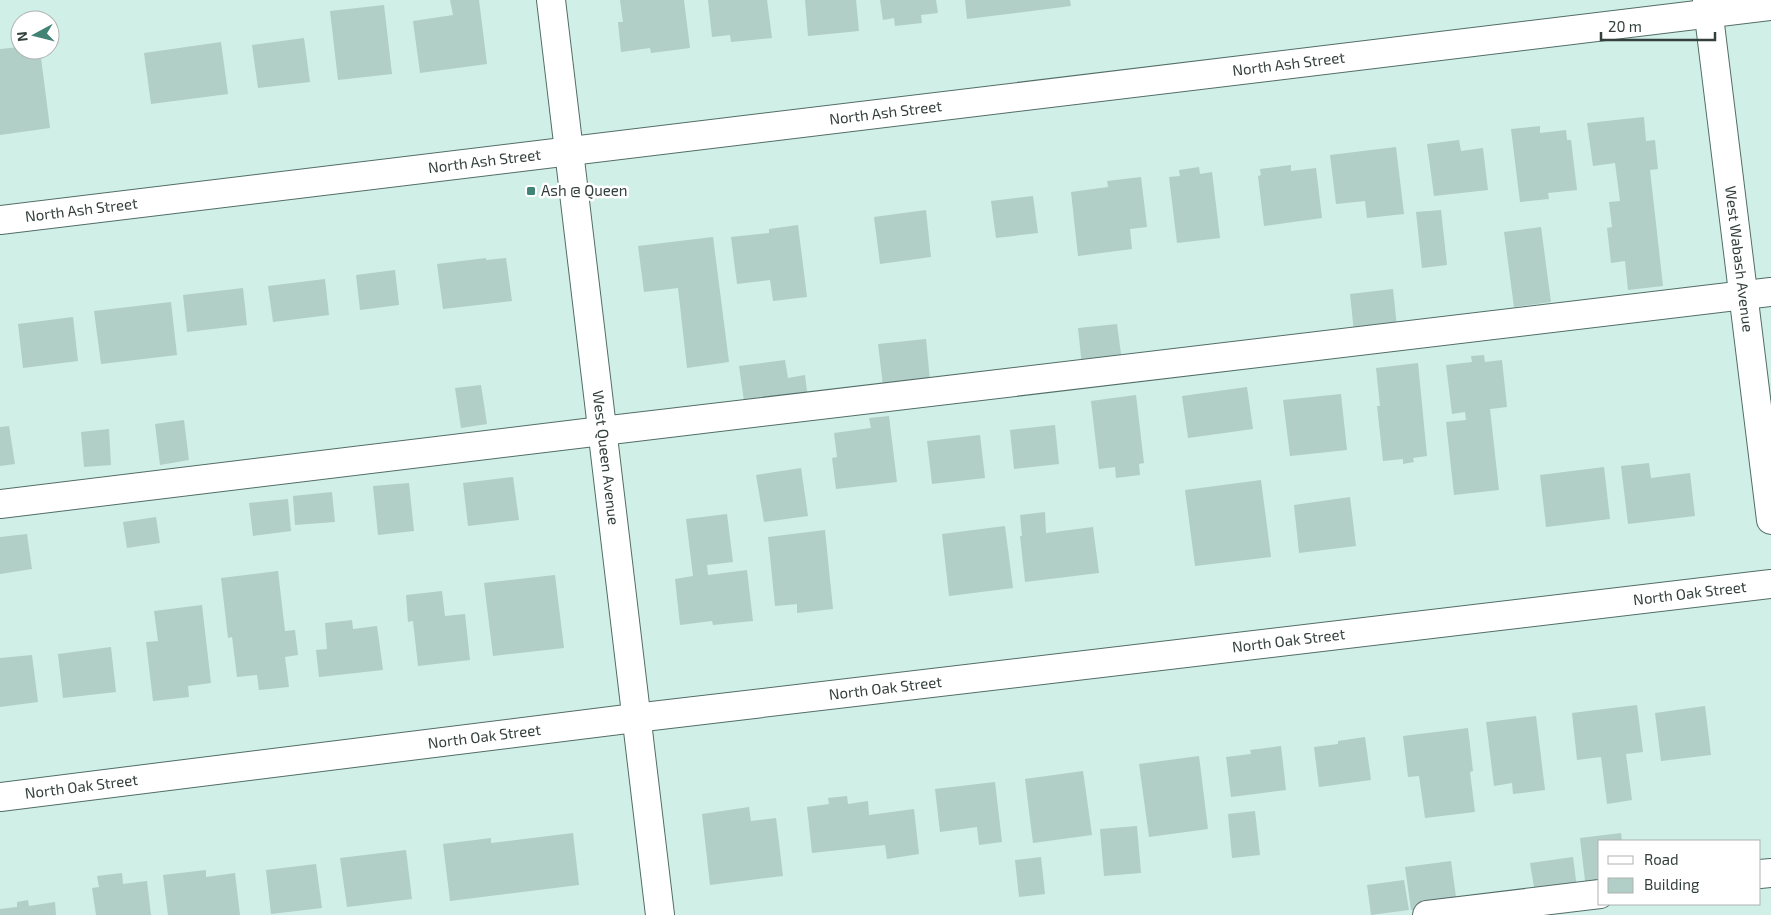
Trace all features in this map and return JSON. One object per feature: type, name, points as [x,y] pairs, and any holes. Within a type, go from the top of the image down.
[{"type":"street","name":"West Queen Avenue","points":[[551,0],[635,718],[660,915]]},
{"type":"street","name":"North Ash Street","points":[[0,220],[570,152],[1708,7],[1771,6]]},
{"type":"street","name":"West Wabash Avenue","points":[[1708,7],[1771,520]]},
{"type":"street","points":[[0,504],[1771,292]]},
{"type":"street","name":"North Oak Street","points":[[0,796],[635,718],[1771,584]]},
{"type":"street","points":[[1427,915],[1598,894]]},
{"type":"building","points":[[450,0],[479,0],[487,64],[420,73],[413,21],[453,15]]},
{"type":"building","points":[[620,0],[684,0],[690,48],[651,53],[650,48],[621,52],[618,22],[623,22]]},
{"type":"building","points":[[708,0],[767,0],[772,38],[731,42],[730,35],[712,37]]},
{"type":"building","points":[[805,0],[856,0],[859,31],[808,36]]},
{"type":"building","points":[[880,0],[936,0],[938,13],[921,15],[922,23],[895,26],[894,18],[883,20]]},
{"type":"building","points":[[965,0],[1070,0],[1071,6],[967,19]]},
{"type":"building","points":[[384,5],[392,74],[338,80],[330,11]]},
{"type":"building","points":[[304,38],[310,82],[258,88],[252,45]]},
{"type":"building","points":[[221,42],[228,94],[151,104],[144,53]]},
{"type":"building","points":[[10,48],[10,60],[41,60],[50,128],[0,135],[0,49]]},
{"type":"building","points":[[1644,117],[1646,141],[1655,140],[1658,169],[1650,170],[1663,286],[1628,290],[1625,261],[1611,263],[1607,228],[1612,227],[1609,202],[1620,201],[1615,163],[1593,166],[1587,123]]},
{"type":"building","points":[[1540,126],[1540,133],[1566,130],[1567,140],[1571,140],[1577,190],[1548,193],[1549,199],[1520,202],[1511,129]]},
{"type":"building","points":[[1459,140],[1461,151],[1483,148],[1488,190],[1434,196],[1427,144]]},
{"type":"building","points":[[1396,147],[1404,214],[1367,218],[1365,201],[1336,204],[1330,155]]},
{"type":"building","points":[[1291,165],[1291,171],[1316,168],[1322,218],[1264,226],[1258,176],[1261,175],[1260,169]]},
{"type":"building","points":[[1199,167],[1200,174],[1212,172],[1220,238],[1177,243],[1169,177],[1180,176],[1179,170]]},
{"type":"building","points":[[1141,177],[1147,227],[1130,229],[1132,249],[1078,256],[1071,192],[1108,187],[1107,181]]},
{"type":"building","points":[[1033,196],[1038,233],[996,238],[991,201]]},
{"type":"building","points":[[926,210],[931,257],[880,264],[874,217]]},
{"type":"building","points":[[1441,210],[1447,265],[1422,268],[1416,212]]},
{"type":"building","points":[[798,225],[807,297],[773,301],[770,280],[737,284],[731,237],[769,233],[769,229]]},
{"type":"building","points":[[1541,227],[1551,302],[1514,307],[1504,232]]},
{"type":"building","points":[[713,237],[729,362],[687,368],[678,288],[644,292],[638,246]]},
{"type":"building","points":[[486,258],[486,260],[506,258],[512,301],[443,309],[437,264]]},
{"type":"building","points":[[395,270],[399,305],[360,310],[356,275]]},
{"type":"building","points":[[325,279],[329,315],[273,322],[268,286]]},
{"type":"building","points":[[243,288],[247,325],[187,332],[183,295]]},
{"type":"building","points":[[1393,289],[1397,327],[1354,332],[1350,294]]},
{"type":"building","points":[[171,302],[177,355],[101,364],[94,311]]},
{"type":"building","points":[[73,317],[78,361],[23,368],[18,324]]},
{"type":"building","points":[[1117,324],[1122,361],[1082,366],[1078,328]]},
{"type":"building","points":[[926,339],[930,381],[883,386],[878,344]]},
{"type":"building","points":[[1484,355],[1485,362],[1502,360],[1507,407],[1490,409],[1499,490],[1454,495],[1446,422],[1466,420],[1465,412],[1452,414],[1446,365],[1472,362],[1471,356]]},
{"type":"building","points":[[785,360],[788,378],[805,375],[808,399],[745,408],[739,366]]},
{"type":"building","points":[[1418,363],[1427,456],[1413,458],[1414,462],[1403,464],[1403,459],[1383,461],[1377,406],[1380,406],[1376,368]]},
{"type":"building","points":[[481,385],[487,424],[461,428],[455,388]]},
{"type":"building","points":[[1247,387],[1253,429],[1188,438],[1182,396]]},
{"type":"building","points":[[1341,394],[1347,450],[1290,456],[1283,400]]},
{"type":"building","points":[[1136,395],[1144,463],[1139,464],[1140,475],[1116,478],[1115,467],[1099,469],[1091,401]]},
{"type":"building","points":[[889,416],[897,482],[836,489],[832,458],[837,457],[834,433],[871,428],[869,418]]},
{"type":"building","points":[[184,420],[189,460],[160,465],[155,424]]},
{"type":"building","points":[[1055,425],[1059,464],[1014,469],[1010,430]]},
{"type":"building","points":[[9,426],[15,464],[0,466],[0,427]]},
{"type":"building","points":[[109,429],[111,465],[84,467],[81,432]]},
{"type":"building","points":[[980,435],[985,478],[932,484],[927,441]]},
{"type":"building","points":[[1649,463],[1651,478],[1690,473],[1695,516],[1628,524],[1621,466]]},
{"type":"building","points":[[1604,467],[1610,519],[1546,527],[1540,475]]},
{"type":"building","points":[[801,468],[808,516],[764,522],[756,475]]},
{"type":"building","points":[[513,477],[519,520],[468,526],[463,483]]},
{"type":"building","points":[[1261,480],[1271,557],[1195,566],[1185,490]]},
{"type":"building","points":[[409,483],[414,531],[378,535],[373,486]]},
{"type":"building","points":[[332,492],[335,522],[295,525],[293,496]]},
{"type":"building","points":[[1350,497],[1356,546],[1299,553],[1294,505]]},
{"type":"building","points":[[288,499],[291,531],[253,536],[249,503]]},
{"type":"building","points":[[1045,512],[1046,533],[1093,527],[1099,573],[1025,582],[1020,536],[1022,536],[1020,515]]},
{"type":"building","points":[[727,514],[733,562],[707,565],[708,575],[747,570],[753,621],[713,625],[712,621],[680,625],[675,579],[693,576],[686,519]]},
{"type":"building","points":[[156,517],[160,543],[127,548],[123,522]]},
{"type":"building","points":[[1005,526],[1013,588],[949,596],[942,534]]},
{"type":"building","points":[[825,530],[833,609],[797,613],[797,604],[775,606],[768,537]]},
{"type":"building","points":[[27,534],[32,569],[0,574],[0,537]]},
{"type":"building","points":[[278,571],[285,631],[295,630],[298,655],[285,657],[289,687],[259,690],[257,675],[237,677],[232,637],[228,638],[221,578]]},
{"type":"building","points":[[555,575],[564,648],[493,656],[484,583]]},
{"type":"building","points":[[442,591],[445,616],[465,614],[470,660],[418,666],[413,621],[408,622],[406,595]]},
{"type":"building","points":[[202,605],[211,683],[188,686],[189,697],[153,701],[146,642],[158,641],[154,611]]},
{"type":"building","points":[[352,620],[353,629],[377,626],[383,670],[319,677],[316,650],[327,649],[325,623]]},
{"type":"building","points":[[111,647],[116,692],[63,698],[58,654]]},
{"type":"building","points":[[32,655],[38,702],[0,707],[0,658]]},
{"type":"building","points":[[1637,705],[1643,752],[1626,754],[1632,800],[1607,804],[1601,757],[1577,760],[1572,713]]},
{"type":"building","points":[[1705,706],[1711,755],[1661,761],[1655,713]]},
{"type":"building","points":[[1536,716],[1545,790],[1513,794],[1512,783],[1494,786],[1486,722]]},
{"type":"building","points":[[1468,728],[1473,771],[1470,772],[1475,812],[1425,818],[1419,776],[1408,777],[1403,736]]},
{"type":"building","points":[[1365,737],[1371,780],[1319,787],[1314,747],[1338,744],[1338,741]]},
{"type":"building","points":[[1281,746],[1286,790],[1231,797],[1226,757],[1251,754],[1250,750]]},
{"type":"building","points":[[1199,756],[1208,829],[1149,837],[1139,764]]},
{"type":"building","points":[[1083,771],[1092,835],[1033,843],[1025,779]]},
{"type":"building","points":[[995,782],[1002,842],[979,845],[977,827],[940,832],[935,789]]},
{"type":"building","points":[[847,796],[848,804],[868,801],[869,815],[914,809],[919,854],[887,859],[885,845],[812,853],[807,807],[829,804],[828,798]]},
{"type":"building","points":[[749,807],[751,821],[776,818],[783,876],[710,885],[702,814]]},
{"type":"building","points":[[1255,811],[1260,855],[1232,858],[1228,814]]},
{"type":"building","points":[[1137,826],[1141,873],[1104,876],[1100,829]]},
{"type":"building","points":[[573,833],[579,885],[450,901],[443,844],[491,838],[491,843]]},
{"type":"building","points":[[1621,833],[1622,840],[1598,840],[1598,887],[1586,889],[1580,838]]},
{"type":"building","points":[[406,850],[412,899],[347,907],[340,858]]},
{"type":"building","points":[[1041,857],[1045,894],[1019,897],[1015,860]]},
{"type":"building","points":[[1573,857],[1577,888],[1535,893],[1530,863]]},
{"type":"building","points":[[1451,861],[1457,904],[1411,910],[1405,867]]},
{"type":"building","points":[[316,864],[322,908],[271,914],[266,870]]},
{"type":"building","points":[[206,870],[206,877],[235,873],[240,915],[168,915],[163,875]]},
{"type":"building","points":[[122,873],[123,884],[147,881],[151,915],[96,915],[92,888],[99,887],[97,876]]},
{"type":"building","points":[[1404,880],[1409,910],[1371,915],[1367,885]]},
{"type":"building","points":[[28,900],[29,906],[55,902],[56,915],[0,915],[0,909],[17,907],[17,902]]},
{"type":"place","name":"Ash @ Queen","points":[[531,191]]}]
